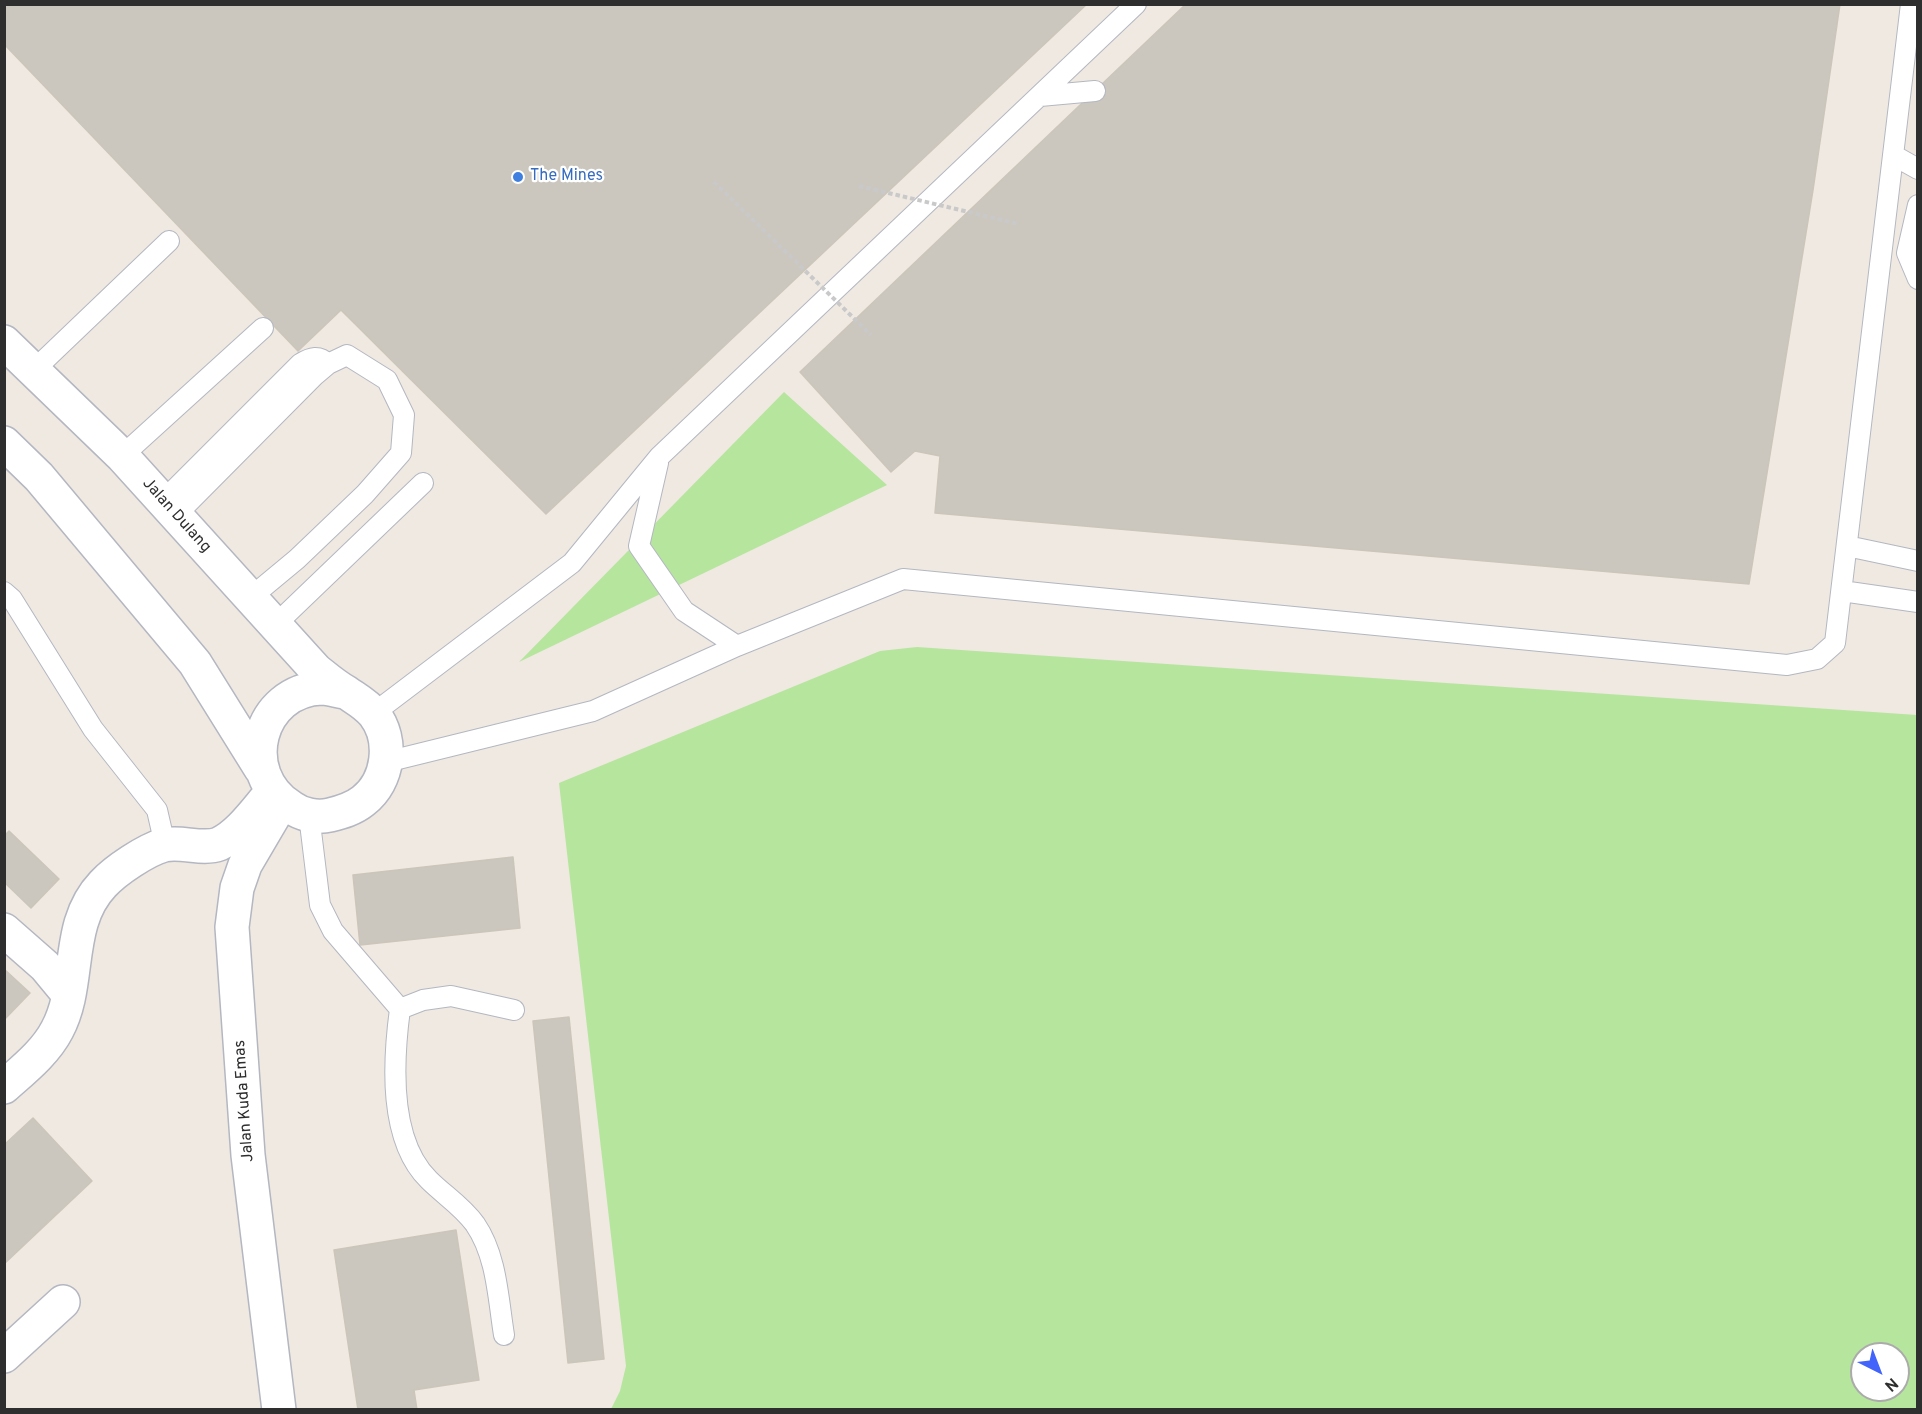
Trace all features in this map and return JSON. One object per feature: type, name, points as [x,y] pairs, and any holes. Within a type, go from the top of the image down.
[{"type":"street","name":"Jalan Dulang","points":[[4,342],[122,456],[274,626],[316,670],[344,692]]},
{"type":"street","points":[[4,443],[39,477],[195,663],[281,794],[323,816],[345,812],[364,800],[378,783],[386,762],[385,736],[374,713],[361,700],[344,692],[321,688],[299,693],[279,705],[266,724],[259,746],[281,794]]},
{"type":"street","points":[[4,1087],[35,1059],[57,1030],[69,996],[75,947],[83,912],[103,884],[134,859],[165,845],[216,845],[232,837],[281,794]]},
{"type":"street","name":"Jalan Kuda Emas","points":[[279,1410],[248,1155],[232,927],[237,888],[245,865],[281,794]]},
{"type":"street","points":[[4,930],[45,966],[69,996]]},
{"type":"street","points":[[4,1356],[63,1302]]},
{"type":"lane","points":[[374,713],[572,563],[659,457],[1136,4]]},
{"type":"lane","points":[[386,762],[592,711],[737,646],[903,579],[1787,665],[1817,659],[1835,643],[1911,4]]},
{"type":"lane","points":[[1040,96],[1095,91]]},
{"type":"lane","points":[[1893,155],[1917,169]]},
{"type":"lane","points":[[1917,205],[1908,253],[1917,279]]},
{"type":"lane","points":[[33,371],[169,241]]},
{"type":"lane","points":[[122,456],[263,328]]},
{"type":"lane","points":[[169,509],[328,364],[347,356],[387,380],[404,415],[401,453],[365,494],[306,551],[250,598]]},
{"type":"lane","points":[[659,457],[639,546],[684,611],[737,646]]},
{"type":"lane","points":[[274,626],[423,483]]},
{"type":"lane","points":[[1847,546],[1917,561]]},
{"type":"lane","points":[[1842,591],[1917,602]]},
{"type":"lane","points":[[4,592],[12,599],[93,729],[157,810],[165,845]]},
{"type":"lane","points":[[281,794],[320,905],[333,931],[400,1008],[395,1045],[398,1120],[411,1157],[428,1179],[453,1199],[475,1224],[489,1251],[504,1335]]},
{"type":"lane","points":[[400,1008],[423,1000],[451,996],[514,1010]]},
{"type":"path","points":[[714,182],[871,335]]},
{"type":"path","points":[[859,186],[1019,224]]},
{"type":"green space","points":[[784,392],[887,485],[519,662]]},
{"type":"green space","points":[[917,647],[1917,715],[1917,1409],[611,1409],[620,1391],[626,1366],[559,783],[880,651]]},
{"type":"building","name":"The Mines","points":[[4,4],[1087,4],[546,514],[341,310],[298,351],[4,44]]},
{"type":"building","points":[[1186,4],[1840,4],[1813,190],[1749,584],[935,513],[940,456],[915,451],[891,472],[800,372]]},
{"type":"building","points":[[9,831],[59,879],[31,908],[4,882],[4,836]]},
{"type":"building","points":[[513,857],[520,928],[360,945],[353,875]]},
{"type":"building","points":[[4,969],[30,993],[4,1020]]},
{"type":"building","points":[[569,1017],[604,1359],[568,1363],[533,1021]]},
{"type":"building","points":[[33,1118],[92,1181],[4,1264],[4,1145]]},
{"type":"building","points":[[456,1230],[479,1380],[414,1390],[417,1410],[358,1410],[334,1250]]},
{"type":"place","name":"The Mines","points":[[518,177]]}]
